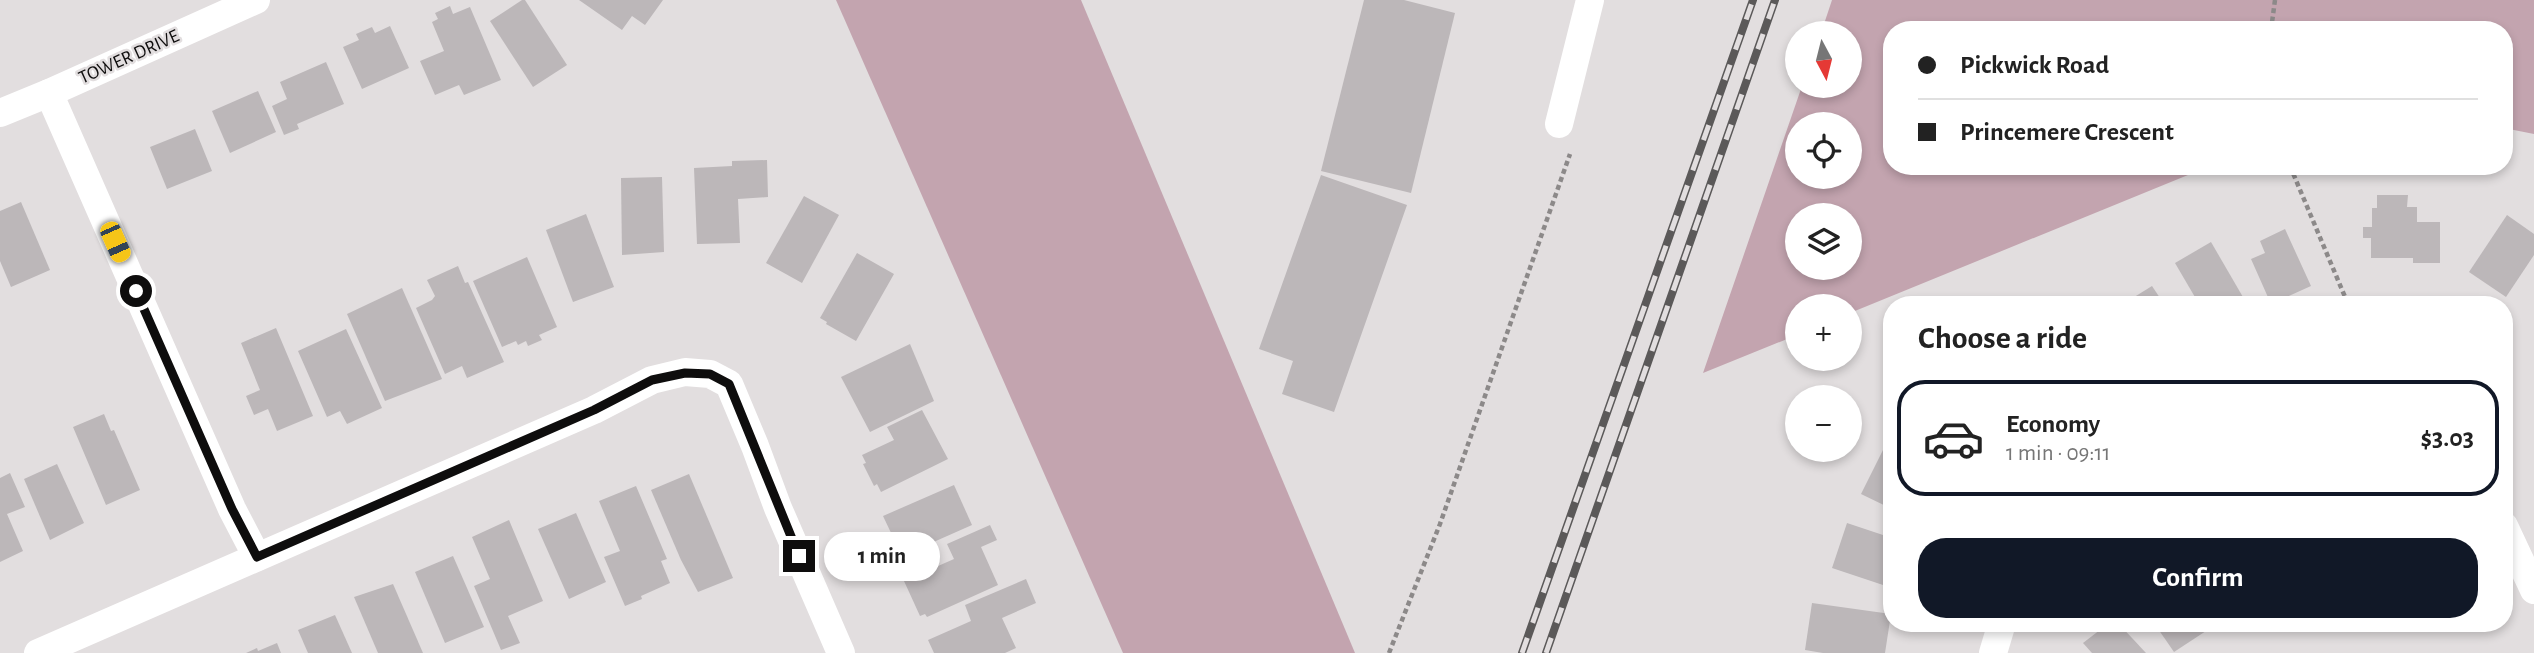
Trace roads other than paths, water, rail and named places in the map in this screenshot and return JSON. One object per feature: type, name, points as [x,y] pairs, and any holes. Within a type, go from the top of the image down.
[{"type":"street","name":"TOWER DRIVE","points":[[0,113],[256,0]]},
{"type":"street","points":[[1567,0],[1581,30]]},
{"type":"street","points":[[1559,124],[1590,0]]},
{"type":"street","points":[[50,93],[232,509],[257,557]]},
{"type":"street","points":[[38,653],[594,410],[652,380],[685,373],[710,374],[729,384],[778,508],[841,653]]},
{"type":"street","points":[[2513,545],[2534,590]]},
{"type":"street","points":[[1993,653],[1999,632]]},
{"type":"railway","points":[[1522,653],[1753,0]]},
{"type":"railway","points":[[1546,653],[1775,0]]}]
